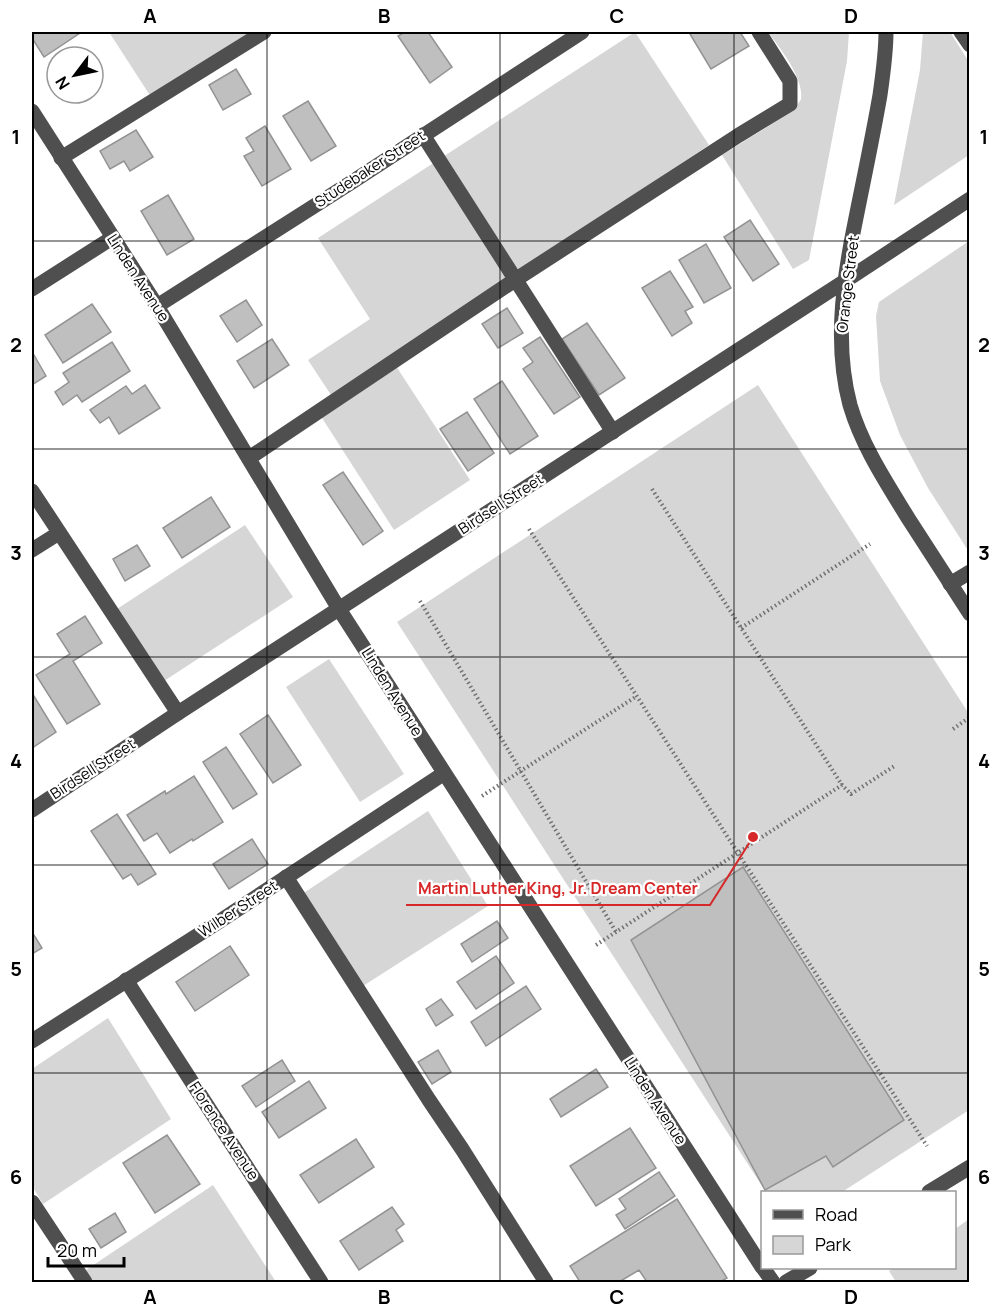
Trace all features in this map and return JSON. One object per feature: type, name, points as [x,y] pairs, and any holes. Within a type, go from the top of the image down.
[{"type":"street","points":[[61,158],[264,32]]},
{"type":"street","name":"Studebaker Street","points":[[157,306],[582,32]]},
{"type":"street","points":[[249,458],[515,280],[790,104],[790,81],[759,32]]},
{"type":"street","name":"Orange Street","points":[[886,32],[886,49],[875,123],[849,250],[845,281],[840,333],[844,372],[850,405],[864,442],[879,472],[969,614]]},
{"type":"street","points":[[961,32],[969,45]]},
{"type":"street","name":"Linden Avenue","points":[[32,111],[157,306],[313,568],[443,774],[761,1264]]},
{"type":"street","points":[[423,135],[613,432]]},
{"type":"street","name":"Birdsell Street","points":[[32,810],[177,713],[969,199]]},
{"type":"street","points":[[32,289],[112,238]]},
{"type":"street","points":[[32,491],[177,713]]},
{"type":"street","points":[[32,550],[58,533]]},
{"type":"street","points":[[950,584],[969,572]]},
{"type":"street","name":"Wilber Street","points":[[34,1033],[126,981],[443,774]]},
{"type":"street","points":[[286,877],[546,1282]]},
{"type":"street","name":"Florence Avenue","points":[[126,981],[321,1282]]},
{"type":"street","points":[[930,1191],[969,1167]]},
{"type":"street","points":[[32,1202],[85,1282]]},
{"type":"street","name":"Linden Avenue","points":[[764,1269],[773,1282]]},
{"type":"street","points":[[786,1282],[808,1269]]},
{"type":"path","points":[[652,489],[842,785],[850,794],[896,765]]},
{"type":"path","points":[[529,529],[927,1146]]},
{"type":"path","points":[[741,628],[870,544]]},
{"type":"path","points":[[420,601],[616,932]]},
{"type":"path","points":[[477,800],[637,696]]},
{"type":"path","points":[[953,729],[969,717]]},
{"type":"path","points":[[596,945],[842,785]]},
{"type":"green space","points":[[109,32],[252,32],[151,97]]},
{"type":"green space","points":[[635,32],[709,145],[331,395],[308,360],[370,319],[318,238]]},
{"type":"green space","points":[[768,32],[849,32],[847,61],[809,260],[793,269],[722,155],[793,111],[801,99],[799,82],[795,73]]},
{"type":"green space","points":[[923,32],[950,32],[969,62],[969,155],[894,205],[920,70]]},
{"type":"green space","points":[[969,241],[969,552],[928,488],[900,435],[880,381],[876,316],[879,302]]},
{"type":"green space","points":[[396,366],[470,480],[394,530],[322,418]]},
{"type":"green space","points":[[758,385],[969,714],[969,1110],[844,1191],[765,1191],[397,622]]},
{"type":"green space","points":[[245,525],[293,597],[164,681],[117,609]]},
{"type":"green space","points":[[329,659],[404,774],[360,802],[286,687]]},
{"type":"green space","points":[[428,811],[488,906],[363,986],[302,894]]},
{"type":"green space","points":[[108,1018],[171,1119],[43,1204],[32,1186],[32,1069]]},
{"type":"green space","points":[[213,1185],[276,1282],[94,1282],[86,1270]]},
{"type":"green space","points":[[969,1219],[969,1282],[896,1282],[889,1271],[892,1269],[956,1269],[956,1228]]},
{"type":"building","points":[[32,32],[80,33],[62,45],[45,45],[44,57],[32,38]]},
{"type":"building","points":[[405,32],[428,32],[452,67],[430,83],[398,36]]},
{"type":"building","points":[[740,32],[749,46],[711,69],[690,34]]},
{"type":"building","points":[[236,69],[251,94],[223,110],[209,85]]},
{"type":"building","points":[[308,101],[336,146],[311,161],[283,116]]},
{"type":"building","points":[[265,126],[291,169],[262,186],[244,156],[254,151],[246,138]]},
{"type":"building","points":[[136,130],[153,157],[130,171],[124,161],[110,169],[100,151]]},
{"type":"building","points":[[168,195],[194,239],[167,255],[141,211]]},
{"type":"building","points":[[750,220],[779,264],[753,281],[724,237]]},
{"type":"building","points":[[706,244],[731,288],[704,303],[679,260]]},
{"type":"building","points":[[670,271],[693,307],[685,311],[692,323],[672,336],[642,288]]},
{"type":"building","points":[[246,300],[262,325],[237,342],[220,316]]},
{"type":"building","points":[[92,304],[111,332],[63,363],[45,335]]},
{"type":"building","points":[[507,308],[523,333],[498,348],[482,324]]},
{"type":"building","points":[[587,323],[625,378],[599,395],[562,339]]},
{"type":"building","points":[[540,337],[580,397],[554,414],[523,369],[533,362],[523,348]]},
{"type":"building","points":[[272,339],[289,365],[254,388],[237,361]]},
{"type":"building","points":[[112,342],[130,371],[82,402],[77,395],[63,405],[55,392],[69,382],[63,373]]},
{"type":"building","points":[[34,355],[46,376],[32,385],[32,356]]},
{"type":"building","points":[[502,381],[538,436],[510,454],[474,399]]},
{"type":"building","points":[[145,385],[160,408],[119,434],[109,417],[100,423],[90,410],[126,386],[132,394]]},
{"type":"building","points":[[467,412],[494,453],[468,471],[440,429]]},
{"type":"building","points":[[343,472],[383,531],[363,545],[323,485]]},
{"type":"building","points":[[211,497],[230,527],[182,558],[163,528]]},
{"type":"building","points":[[137,545],[150,566],[125,581],[113,559]]},
{"type":"building","points":[[85,616],[102,643],[73,661],[100,704],[67,724],[36,675],[70,654],[57,634]]},
{"type":"building","points":[[32,693],[56,732],[32,748]]},
{"type":"building","points":[[268,715],[301,765],[273,783],[240,734]]},
{"type":"building","points":[[226,747],[257,794],[233,809],[203,762]]},
{"type":"building","points":[[194,776],[223,822],[170,853],[157,833],[144,841],[127,815]]},
{"type":"building","points":[[117,814],[156,874],[138,885],[131,874],[123,879],[91,831]]},
{"type":"building","points":[[252,839],[268,864],[229,889],[213,864]]},
{"type":"building","points":[[743,867],[904,1120],[833,1167],[826,1156],[765,1190],[631,940]]},
{"type":"building","points":[[497,921],[508,938],[472,962],[461,944]]},
{"type":"building","points":[[32,932],[42,948],[32,954]]},
{"type":"building","points":[[230,946],[249,975],[195,1011],[176,982]]},
{"type":"building","points":[[496,956],[514,983],[476,1009],[457,982]]},
{"type":"building","points":[[526,986],[541,1009],[486,1046],[471,1022]]},
{"type":"building","points":[[441,999],[453,1015],[436,1026],[426,1009]]},
{"type":"building","points":[[438,1050],[451,1072],[432,1084],[418,1062]]},
{"type":"building","points":[[282,1060],[295,1081],[256,1107],[242,1086]]},
{"type":"building","points":[[596,1069],[608,1087],[561,1117],[550,1099]]},
{"type":"building","points":[[309,1081],[326,1108],[279,1138],[262,1112]]},
{"type":"building","points":[[630,1128],[656,1168],[596,1206],[570,1166]]},
{"type":"building","points":[[167,1135],[200,1184],[155,1213],[123,1163]]},
{"type":"building","points":[[356,1139],[374,1167],[319,1203],[300,1175]]},
{"type":"building","points":[[659,1172],[675,1196],[625,1229],[616,1215],[626,1209],[619,1199]]},
{"type":"building","points":[[677,1199],[727,1278],[720,1282],[647,1282],[639,1270],[619,1282],[580,1282],[570,1266]]},
{"type":"building","points":[[392,1207],[404,1224],[396,1230],[403,1241],[359,1270],[340,1241]]},
{"type":"building","points":[[115,1213],[126,1232],[101,1248],[89,1229]]},
{"type":"place","name":"Martin Luther King, Jr. Dream Center","points":[[753,837]]}]
